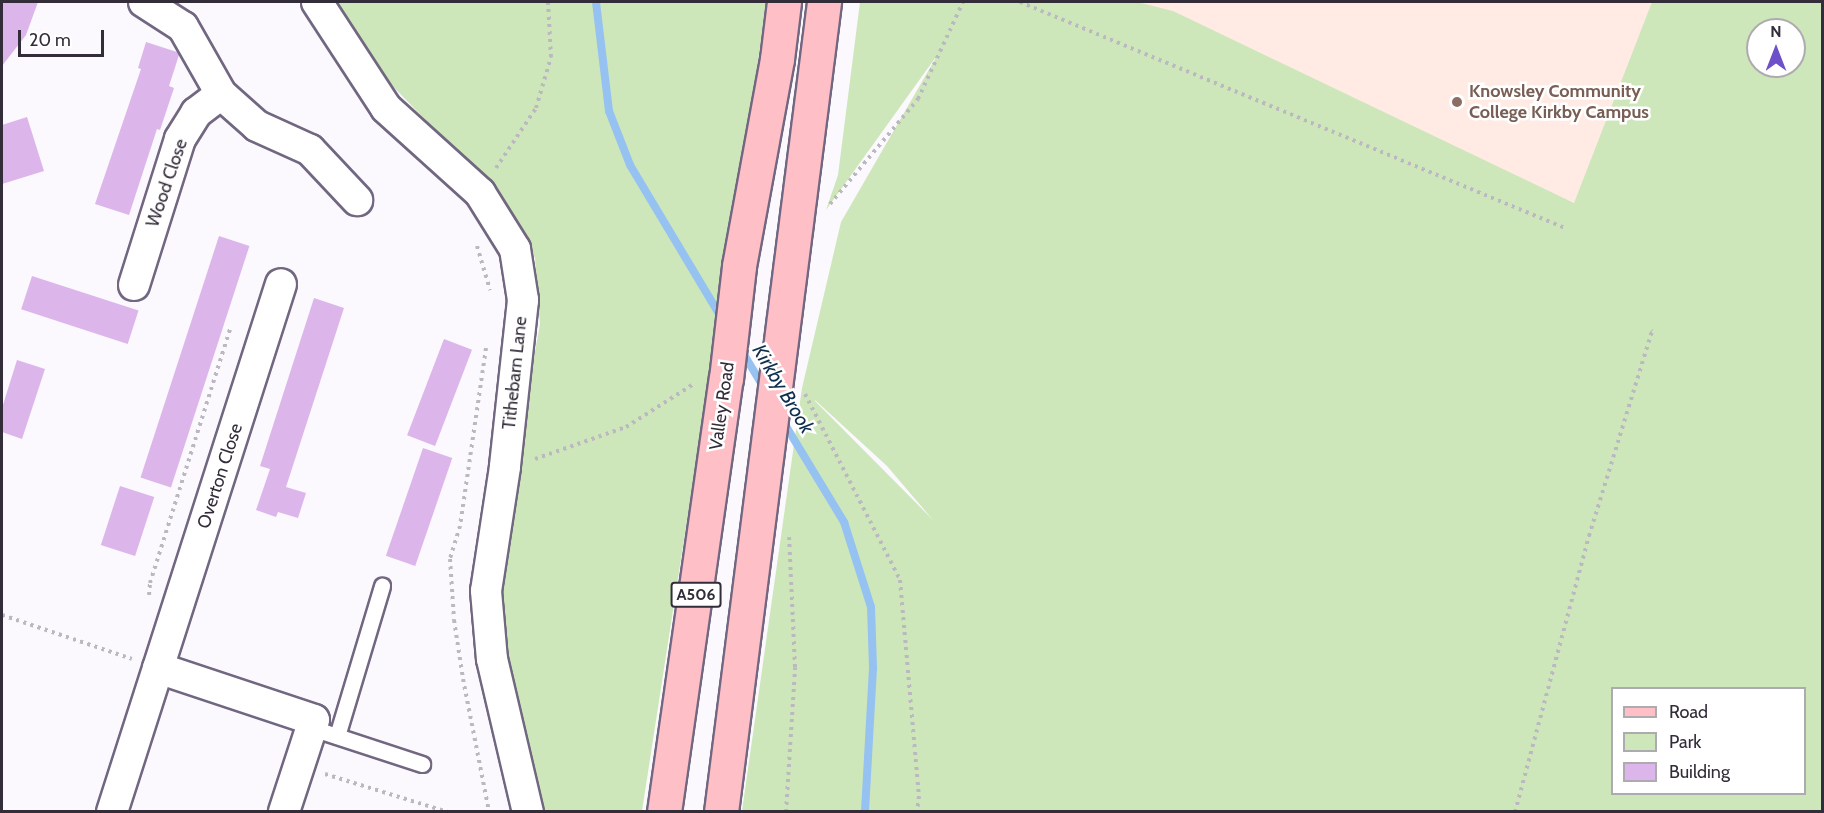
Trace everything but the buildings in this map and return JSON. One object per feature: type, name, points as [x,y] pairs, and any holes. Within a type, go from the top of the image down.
[{"type":"main road","name":"Valley Road","points":[[664,812],[726,379],[739,266],[773,79],[784,2]]},
{"type":"main road","name":"A506","points":[[721,812],[824,2]]},
{"type":"street","points":[[144,2],[183,27],[221,94],[257,126],[310,150],[357,200]]},
{"type":"street","name":"Tithebarn Lane","points":[[317,2],[386,108],[480,193],[515,249],[523,300],[505,467],[486,591],[492,659],[528,812]]},
{"type":"street","name":"Wood Close","points":[[134,285],[180,139],[196,113],[221,94]]},
{"type":"street","name":"Overton Close","points":[[112,812],[281,284]]},
{"type":"street","points":[[158,668],[314,720],[324,732],[299,766],[284,812]]},
{"type":"lane","points":[[382,586],[324,732],[422,764]]},
{"type":"path","points":[[480,193],[536,108],[551,57],[548,2]]},
{"type":"path","points":[[826,210],[918,99],[963,2]]},
{"type":"path","points":[[1020,2],[1565,228]]},
{"type":"path","points":[[147,605],[150,583],[231,326]]},
{"type":"path","points":[[1515,812],[1589,536],[1651,330]]},
{"type":"path","points":[[505,467],[566,450],[626,427],[710,373],[726,379]]},
{"type":"path","points":[[802,388],[900,580],[919,796],[917,812]]},
{"type":"path","points":[[786,812],[795,667],[789,533]]},
{"type":"path","points":[[2,615],[158,668]]},
{"type":"path","points":[[299,766],[448,812]]},
{"type":"shaded area","name":"Knowsley Community College Kirkby Campus","points":[[1024,2],[1654,2],[1575,203]]},
{"type":"green space","points":[[334,2],[767,2],[642,811],[541,811],[505,665],[499,585],[519,440],[540,324],[535,258],[505,202],[380,73]]},
{"type":"green space","points":[[860,2],[1137,2],[1173,11],[1574,203],[1652,2],[1822,2],[1822,811],[742,811],[802,388],[841,222],[938,54],[826,210],[838,175]],"holes":[[[815,400],[887,466],[933,520]]]},
{"type":"waterway","name":"Kirkby Brook","points":[[596,2],[609,111],[630,165],[722,319]]},
{"type":"waterway","name":"Kirkby Brook","points":[[740,348],[764,388]]},
{"type":"waterway","name":"Kirkby Brook","points":[[781,418],[844,522],[871,607],[873,668],[865,812]]},
{"type":"place","name":"Knowsley Community College Kirkby Campus","points":[[1457,102]]}]
